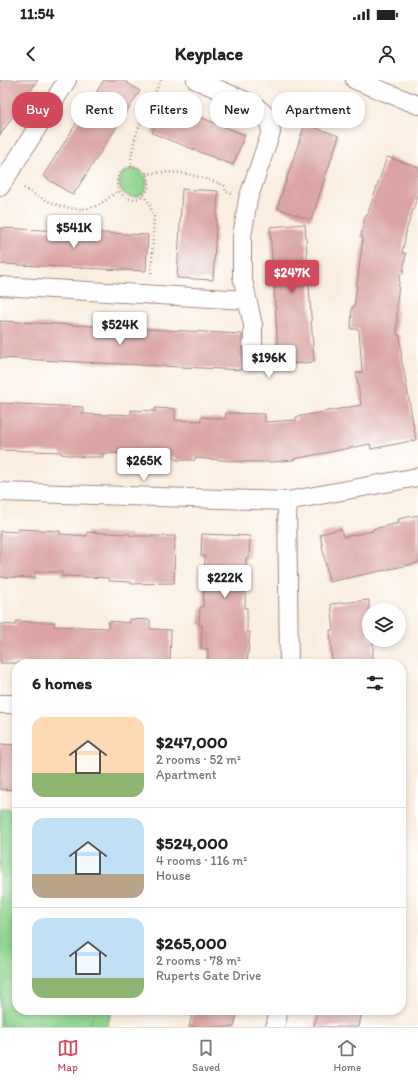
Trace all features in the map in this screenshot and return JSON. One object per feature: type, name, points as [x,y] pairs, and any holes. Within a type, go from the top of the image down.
[{"type":"street","points":[[0,187],[66,80]]},
{"type":"street","points":[[196,80],[253,104],[268,117],[271,132],[248,199],[242,237],[242,276],[253,325],[253,360]]},
{"type":"street","points":[[355,80],[418,105]]},
{"type":"street","points":[[0,286],[247,300]]},
{"type":"street","points":[[0,492],[287,501],[418,477]]},
{"type":"street","points":[[287,501],[289,659]]},
{"type":"street","points":[[0,704],[12,704]]},
{"type":"street","points":[[275,1027],[278,1015]]},
{"type":"path","points":[[131,167],[130,152],[134,139],[161,80]]},
{"type":"path","points":[[131,167],[141,169],[146,174],[148,185],[143,195],[133,199],[127,198],[119,191],[117,184],[118,177],[122,171],[131,167]]},
{"type":"path","points":[[146,174],[167,171],[192,174],[224,185],[226,192],[248,199]]},
{"type":"path","points":[[24,188],[48,202],[82,209],[97,205],[119,191]]},
{"type":"path","points":[[143,195],[149,203],[154,217],[151,278],[147,278],[146,295]]},
{"type":"path","points":[[91,1027],[95,1015]]},
{"type":"green space","points":[[133,169],[143,173],[147,183],[143,193],[133,197],[123,193],[119,183],[123,173]]},
{"type":"green space","points":[[0,809],[12,810],[12,1015],[111,1015],[107,1027],[0,1027]]},
{"type":"building","points":[[0,80],[38,80],[30,92],[12,92],[12,118],[0,135]]},
{"type":"building","points":[[104,80],[123,80],[140,91],[135,92],[135,99],[127,111],[127,92],[96,92]]},
{"type":"building","points":[[202,118],[210,121],[210,128],[227,128],[245,135],[233,165],[152,133],[154,128],[202,128]]},
{"type":"building","points":[[74,128],[116,128],[73,195],[43,176]]},
{"type":"building","points":[[304,128],[316,128],[339,136],[311,220],[277,208]]},
{"type":"building","points":[[387,157],[418,167],[418,195],[407,228],[402,253],[406,253],[403,274],[400,274],[397,301],[397,335],[400,335],[402,365],[416,440],[371,449],[370,444],[294,460],[271,462],[247,462],[195,458],[195,460],[176,460],[176,457],[129,457],[129,454],[103,453],[103,457],[84,457],[61,454],[61,452],[0,450],[0,403],[83,407],[83,414],[109,415],[131,415],[131,410],[155,411],[155,408],[175,409],[175,420],[201,421],[201,417],[225,419],[226,413],[265,414],[265,422],[297,420],[296,417],[361,405],[356,373],[362,372],[359,329],[351,329],[352,307],[354,307],[363,238],[361,237],[365,216],[367,216]]},
{"type":"building","points":[[182,189],[218,191],[213,280],[177,278]]},
{"type":"building","points":[[305,224],[314,362],[279,365],[270,227]]},
{"type":"building","points":[[0,228],[148,235],[146,271],[0,264]]},
{"type":"building","points":[[0,321],[242,334],[241,370],[0,358]]},
{"type":"building","points":[[418,515],[418,563],[329,582],[320,534],[341,529],[343,537],[373,531],[373,529],[399,523],[398,519]]},
{"type":"building","points":[[18,529],[60,531],[60,534],[87,536],[87,532],[130,534],[130,536],[175,536],[174,583],[131,584],[131,582],[109,581],[109,578],[62,576],[62,572],[35,572],[35,578],[0,577],[0,531],[18,532]]},
{"type":"building","points":[[202,534],[250,536],[249,558],[246,558],[245,608],[247,608],[247,632],[250,632],[247,659],[208,659],[208,649],[201,649],[202,625],[199,625],[200,607],[203,607],[205,556],[201,556]]},
{"type":"building","points":[[369,600],[369,603],[362,603],[362,647],[373,647],[373,659],[332,659],[330,630],[334,630],[331,604]]},
{"type":"building","points":[[130,619],[150,620],[150,629],[171,630],[170,659],[12,659],[12,663],[0,663],[0,624],[16,625],[16,621],[55,622],[54,626],[108,628],[109,621],[130,623]]},
{"type":"building","points":[[0,744],[12,745],[12,790],[0,789]]},
{"type":"building","points":[[192,1015],[237,1015],[234,1027],[189,1027]]},
{"type":"building","points":[[316,1015],[361,1016],[359,1027],[314,1027]]}]
